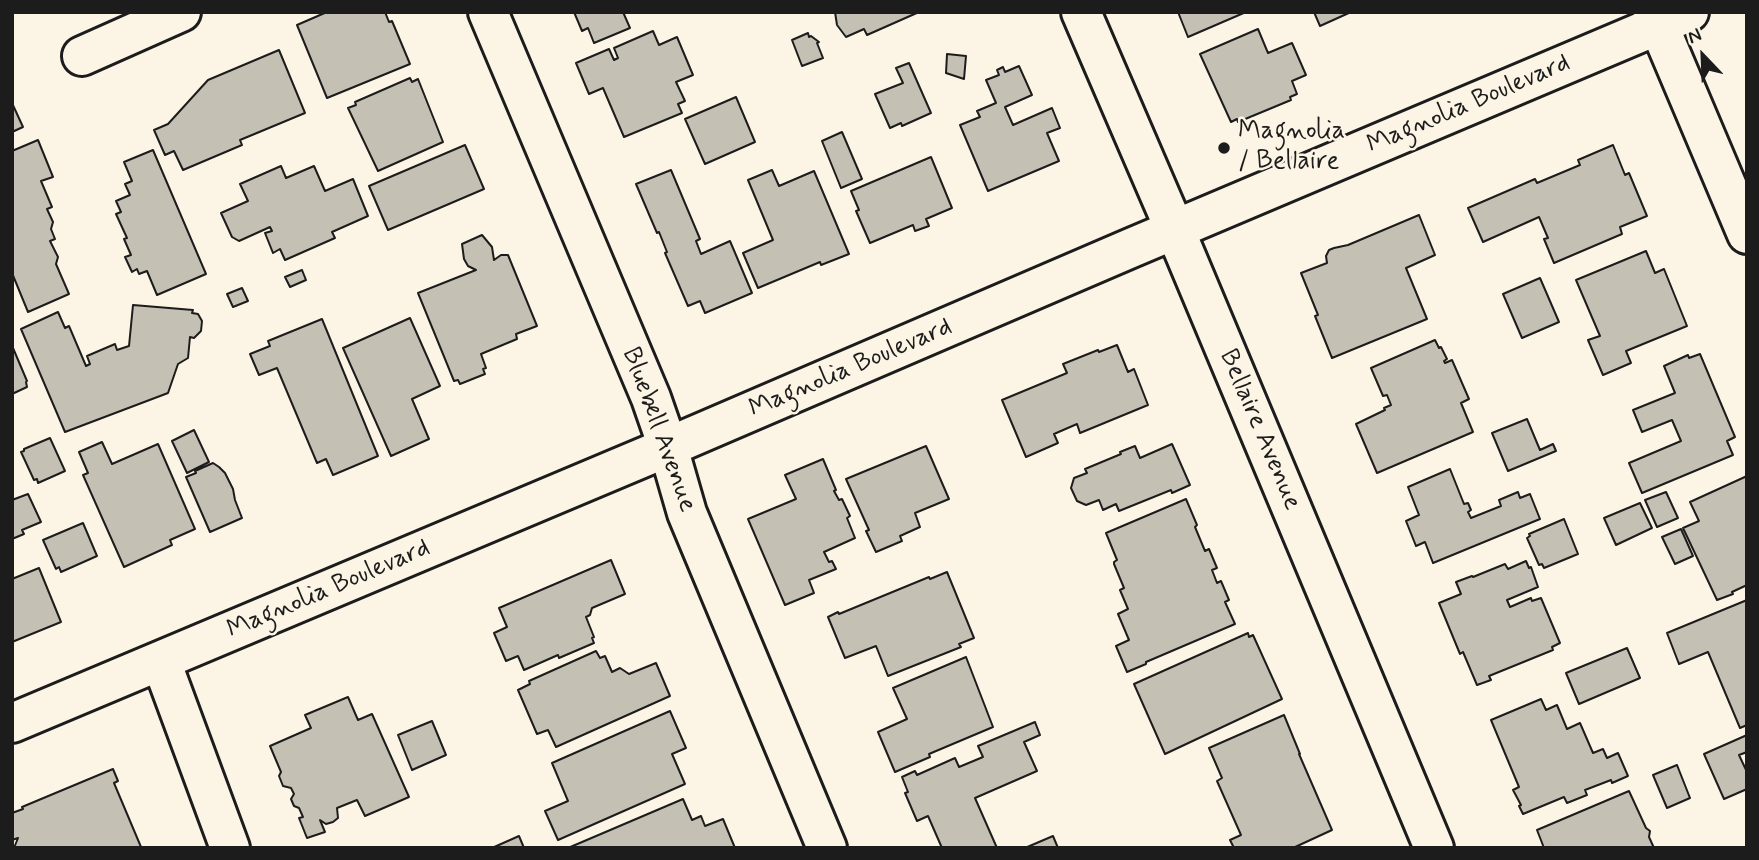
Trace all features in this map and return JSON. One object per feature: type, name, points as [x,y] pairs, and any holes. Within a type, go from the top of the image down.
[{"type":"street","points":[[82,56],[181,12]]},
{"type":"street","name":"Bluebell Avenue","points":[[488,12],[651,398],[687,513],[827,848]]},
{"type":"street","name":"Bellaire Avenue","points":[[1081,12],[1434,848]]},
{"type":"street","points":[[1667,17],[1747,234]]},
{"type":"street","name":"Magnolia Boulevard","points":[[12,723],[668,447],[1667,17]]},
{"type":"street","points":[[161,661],[230,848]]},
{"type":"building","points":[[327,12],[385,12],[389,22],[392,21],[410,64],[327,98],[297,25]]},
{"type":"building","points":[[574,12],[623,12],[630,28],[594,43],[588,28],[582,31]]},
{"type":"building","points":[[835,12],[919,12],[867,35],[864,29],[846,37],[837,25]]},
{"type":"building","points":[[1178,12],[1246,12],[1188,37]]},
{"type":"building","points":[[1314,12],[1351,12],[1320,26]]},
{"type":"building","points":[[1258,29],[1268,53],[1292,43],[1306,75],[1292,81],[1297,94],[1290,97],[1291,100],[1238,122],[1237,119],[1231,122],[1200,54]]},
{"type":"building","points":[[653,31],[659,45],[677,37],[693,75],[676,82],[685,101],[678,104],[682,113],[624,137],[603,88],[589,94],[576,63],[609,49],[614,60],[618,58],[614,48]]},
{"type":"building","points":[[808,33],[809,37],[819,42],[817,43],[823,58],[802,66],[792,40]]},
{"type":"building","points":[[279,50],[305,113],[240,140],[242,145],[183,170],[174,151],[165,155],[154,130],[168,124],[208,80]]},
{"type":"building","points":[[947,54],[966,56],[964,79],[946,73]]},
{"type":"building","points":[[909,63],[931,113],[902,126],[901,123],[890,128],[875,94],[903,83],[896,68]]},
{"type":"building","points":[[1019,66],[1032,95],[1005,107],[1013,125],[1052,108],[1060,128],[1047,133],[1059,161],[988,191],[960,125],[980,117],[977,111],[996,103],[986,80],[999,75],[997,70],[1003,67],[1005,72]]},
{"type":"building","points":[[410,78],[412,82],[418,79],[443,142],[378,171],[348,108],[356,105],[355,102]]},
{"type":"building","points":[[736,97],[755,142],[705,164],[685,119]]},
{"type":"building","points":[[12,103],[23,127],[12,132]]},
{"type":"building","points":[[842,132],[862,179],[841,188],[822,141]]},
{"type":"building","points":[[38,140],[53,177],[41,181],[52,207],[47,209],[53,222],[51,229],[55,239],[50,241],[58,257],[56,264],[69,294],[28,312],[12,273],[12,151]]},
{"type":"building","points":[[465,145],[484,189],[388,230],[369,186]]},
{"type":"building","points":[[1613,145],[1625,175],[1629,173],[1647,216],[1620,227],[1622,234],[1554,263],[1539,217],[1483,242],[1468,208],[1535,179],[1537,183],[1580,165],[1578,160]]},
{"type":"building","points":[[153,150],[206,274],[157,295],[147,271],[139,274],[137,269],[132,272],[125,257],[131,255],[124,239],[127,238],[116,214],[121,212],[116,201],[130,195],[125,184],[132,181],[124,162]]},
{"type":"building","points":[[931,157],[952,208],[926,219],[929,226],[915,231],[913,225],[870,243],[856,211],[859,210],[851,191]]},
{"type":"building","points":[[281,166],[286,178],[314,166],[325,191],[353,179],[368,216],[332,232],[335,238],[285,260],[280,249],[273,253],[265,233],[272,231],[270,227],[239,241],[232,237],[221,213],[248,201],[240,184]]},
{"type":"building","points":[[671,170],[700,239],[696,241],[701,254],[730,241],[752,293],[705,313],[700,301],[688,306],[659,232],[657,233],[636,184]]},
{"type":"building","points":[[772,170],[779,186],[814,171],[849,254],[821,265],[820,262],[758,288],[743,253],[773,240],[748,180]]},
{"type":"building","points":[[1419,215],[1435,255],[1406,268],[1427,319],[1332,358],[1301,273],[1327,263],[1329,250],[1348,245]]},
{"type":"building","points":[[482,235],[492,247],[494,260],[501,255],[508,255],[537,326],[516,334],[517,339],[481,354],[486,368],[483,369],[485,374],[460,384],[458,380],[454,381],[418,293],[476,270],[468,266],[464,259],[462,244]]},
{"type":"building","points":[[1646,251],[1655,273],[1664,269],[1687,326],[1626,351],[1631,363],[1603,375],[1588,340],[1600,336],[1576,280]]},
{"type":"building","points":[[302,270],[306,280],[290,287],[285,277]]},
{"type":"building","points":[[1540,278],[1559,322],[1522,338],[1503,294]]},
{"type":"building","points":[[242,288],[248,301],[233,307],[227,294]]},
{"type":"building","points":[[133,305],[193,310],[192,313],[198,314],[202,321],[201,331],[194,338],[190,337],[188,358],[178,364],[168,393],[65,432],[21,329],[58,312],[65,328],[69,326],[86,366],[90,364],[87,356],[115,344],[117,350],[129,346]]},
{"type":"building","points":[[410,318],[440,386],[412,399],[429,439],[391,456],[343,348]]},
{"type":"building","points":[[322,319],[378,456],[333,475],[326,459],[317,463],[277,368],[259,375],[250,354],[270,346],[268,341]]},
{"type":"building","points":[[1435,340],[1447,359],[1445,363],[1452,360],[1469,399],[1461,403],[1473,432],[1377,473],[1356,424],[1391,405],[1387,395],[1383,396],[1371,368]]},
{"type":"building","points":[[1117,345],[1128,372],[1134,369],[1148,405],[1080,433],[1077,424],[1054,434],[1058,443],[1026,457],[1002,400],[1067,373],[1063,364]]},
{"type":"building","points":[[13,348],[27,387],[12,394]]},
{"type":"building","points":[[1700,354],[1735,437],[1727,441],[1733,455],[1642,493],[1629,463],[1681,441],[1672,420],[1642,432],[1633,410],[1675,393],[1664,366],[1688,355],[1689,358]]},
{"type":"building","points":[[1527,419],[1540,450],[1553,444],[1556,451],[1508,471],[1492,433]]},
{"type":"building","points":[[194,430],[209,462],[187,473],[172,441]]},
{"type":"building","points":[[50,438],[65,471],[38,483],[21,452]]},
{"type":"building","points":[[102,442],[112,464],[158,444],[195,529],[170,540],[172,545],[124,567],[83,475],[88,473],[79,452]]},
{"type":"building","points":[[1172,444],[1190,485],[1119,511],[1116,504],[1103,510],[1099,500],[1086,505],[1077,501],[1071,488],[1074,478],[1087,473],[1085,469],[1135,446],[1140,458]]},
{"type":"building","points":[[926,446],[949,499],[915,513],[920,527],[900,536],[902,541],[876,552],[846,479]]},
{"type":"building","points":[[823,459],[836,490],[834,491],[839,500],[842,499],[850,516],[847,518],[855,538],[824,552],[836,569],[809,580],[814,593],[785,605],[748,519],[796,499],[785,475]]},
{"type":"building","points":[[213,463],[225,473],[242,518],[210,532],[186,477]]},
{"type":"building","points":[[1450,469],[1464,504],[1468,503],[1471,510],[1468,512],[1471,518],[1501,506],[1499,500],[1518,492],[1520,498],[1530,494],[1540,519],[1433,563],[1425,542],[1416,546],[1406,521],[1419,515],[1408,487]]},
{"type":"building","points":[[1747,476],[1747,585],[1717,600],[1683,528],[1699,521],[1690,502]]},
{"type":"building","points":[[1666,492],[1678,518],[1657,527],[1645,500]]},
{"type":"building","points":[[28,494],[41,522],[22,530],[24,534],[12,539],[12,500]]},
{"type":"building","points":[[1186,499],[1205,551],[1209,549],[1217,568],[1212,570],[1217,583],[1221,581],[1229,600],[1225,602],[1235,624],[1127,672],[1116,646],[1129,640],[1118,614],[1128,609],[1120,590],[1124,588],[1114,564],[1117,560],[1106,533]]},
{"type":"building","points":[[1640,503],[1652,528],[1616,545],[1604,518]]},
{"type":"building","points":[[1564,519],[1578,554],[1544,568],[1542,564],[1539,565],[1527,538],[1529,534]]},
{"type":"building","points":[[83,523],[97,556],[61,572],[59,567],[56,569],[43,540]]},
{"type":"building","points":[[1681,529],[1693,556],[1675,564],[1662,537]]},
{"type":"building","points":[[611,560],[625,594],[592,608],[590,615],[586,617],[594,643],[524,670],[518,656],[506,661],[494,633],[507,627],[499,608]]},
{"type":"building","points":[[1526,561],[1538,587],[1507,600],[1510,607],[1531,598],[1532,601],[1541,598],[1560,643],[1552,647],[1553,650],[1489,676],[1491,680],[1477,685],[1463,652],[1460,654],[1439,603],[1461,594],[1456,582],[1505,564],[1508,569]]},
{"type":"building","points":[[39,568],[61,622],[12,642],[12,579]]},
{"type":"building","points":[[947,572],[974,638],[959,644],[961,647],[888,676],[876,646],[845,658],[828,617]]},
{"type":"building","points":[[1747,600],[1747,725],[1740,728],[1708,652],[1679,664],[1667,633]]},
{"type":"building","points":[[1248,633],[1249,637],[1253,635],[1282,699],[1165,754],[1134,684]]},
{"type":"building","points":[[1627,648],[1640,678],[1579,704],[1566,673]]},
{"type":"building","points":[[596,651],[600,658],[605,656],[612,672],[620,668],[629,674],[656,663],[670,696],[556,747],[548,730],[537,734],[518,690],[530,684],[529,681]]},
{"type":"building","points":[[966,657],[993,727],[929,754],[930,757],[895,772],[878,732],[907,719],[893,688]]},
{"type":"building","points":[[348,697],[358,720],[372,714],[409,797],[365,816],[357,800],[337,808],[338,818],[333,822],[326,824],[320,820],[325,832],[307,838],[299,818],[303,817],[291,799],[294,794],[291,788],[283,786],[279,776],[281,772],[270,746],[311,728],[305,715]]},
{"type":"building","points":[[1541,699],[1546,710],[1557,705],[1567,729],[1580,723],[1593,753],[1603,749],[1607,758],[1618,753],[1628,776],[1585,790],[1587,795],[1567,803],[1564,797],[1523,814],[1513,790],[1519,787],[1491,720]]},
{"type":"building","points":[[670,711],[686,748],[672,754],[685,784],[558,840],[545,811],[568,801],[552,763]]},
{"type":"building","points":[[1284,715],[1332,830],[1293,848],[1234,848],[1230,840],[1241,835],[1217,781],[1222,778],[1209,748]]},
{"type":"building","points":[[432,721],[446,755],[412,770],[398,735]]},
{"type":"building","points":[[1035,722],[1040,735],[1024,742],[1037,771],[975,798],[997,848],[942,848],[928,816],[917,821],[905,793],[908,792],[902,777],[915,771],[917,775],[955,758],[959,767],[983,757],[978,746]]},
{"type":"building","points":[[1747,735],[1747,752],[1739,755],[1747,772],[1747,789],[1724,799],[1704,754]]},
{"type":"building","points":[[1677,765],[1690,798],[1667,808],[1653,775]]},
{"type":"building","points":[[113,769],[118,781],[114,783],[141,847],[14,848],[18,838],[12,840],[12,813]]},
{"type":"building","points":[[1629,791],[1646,828],[1650,831],[1649,837],[1654,848],[1544,848],[1537,830]]},
{"type":"building","points":[[683,799],[692,820],[701,816],[705,826],[723,819],[735,848],[568,848]]},
{"type":"building","points":[[519,836],[524,848],[492,848]]},
{"type":"building","points":[[1053,836],[1058,848],[1025,848]]},
{"type":"place","name":"Magnolia / Bellaire","points":[[1224,148]]}]
